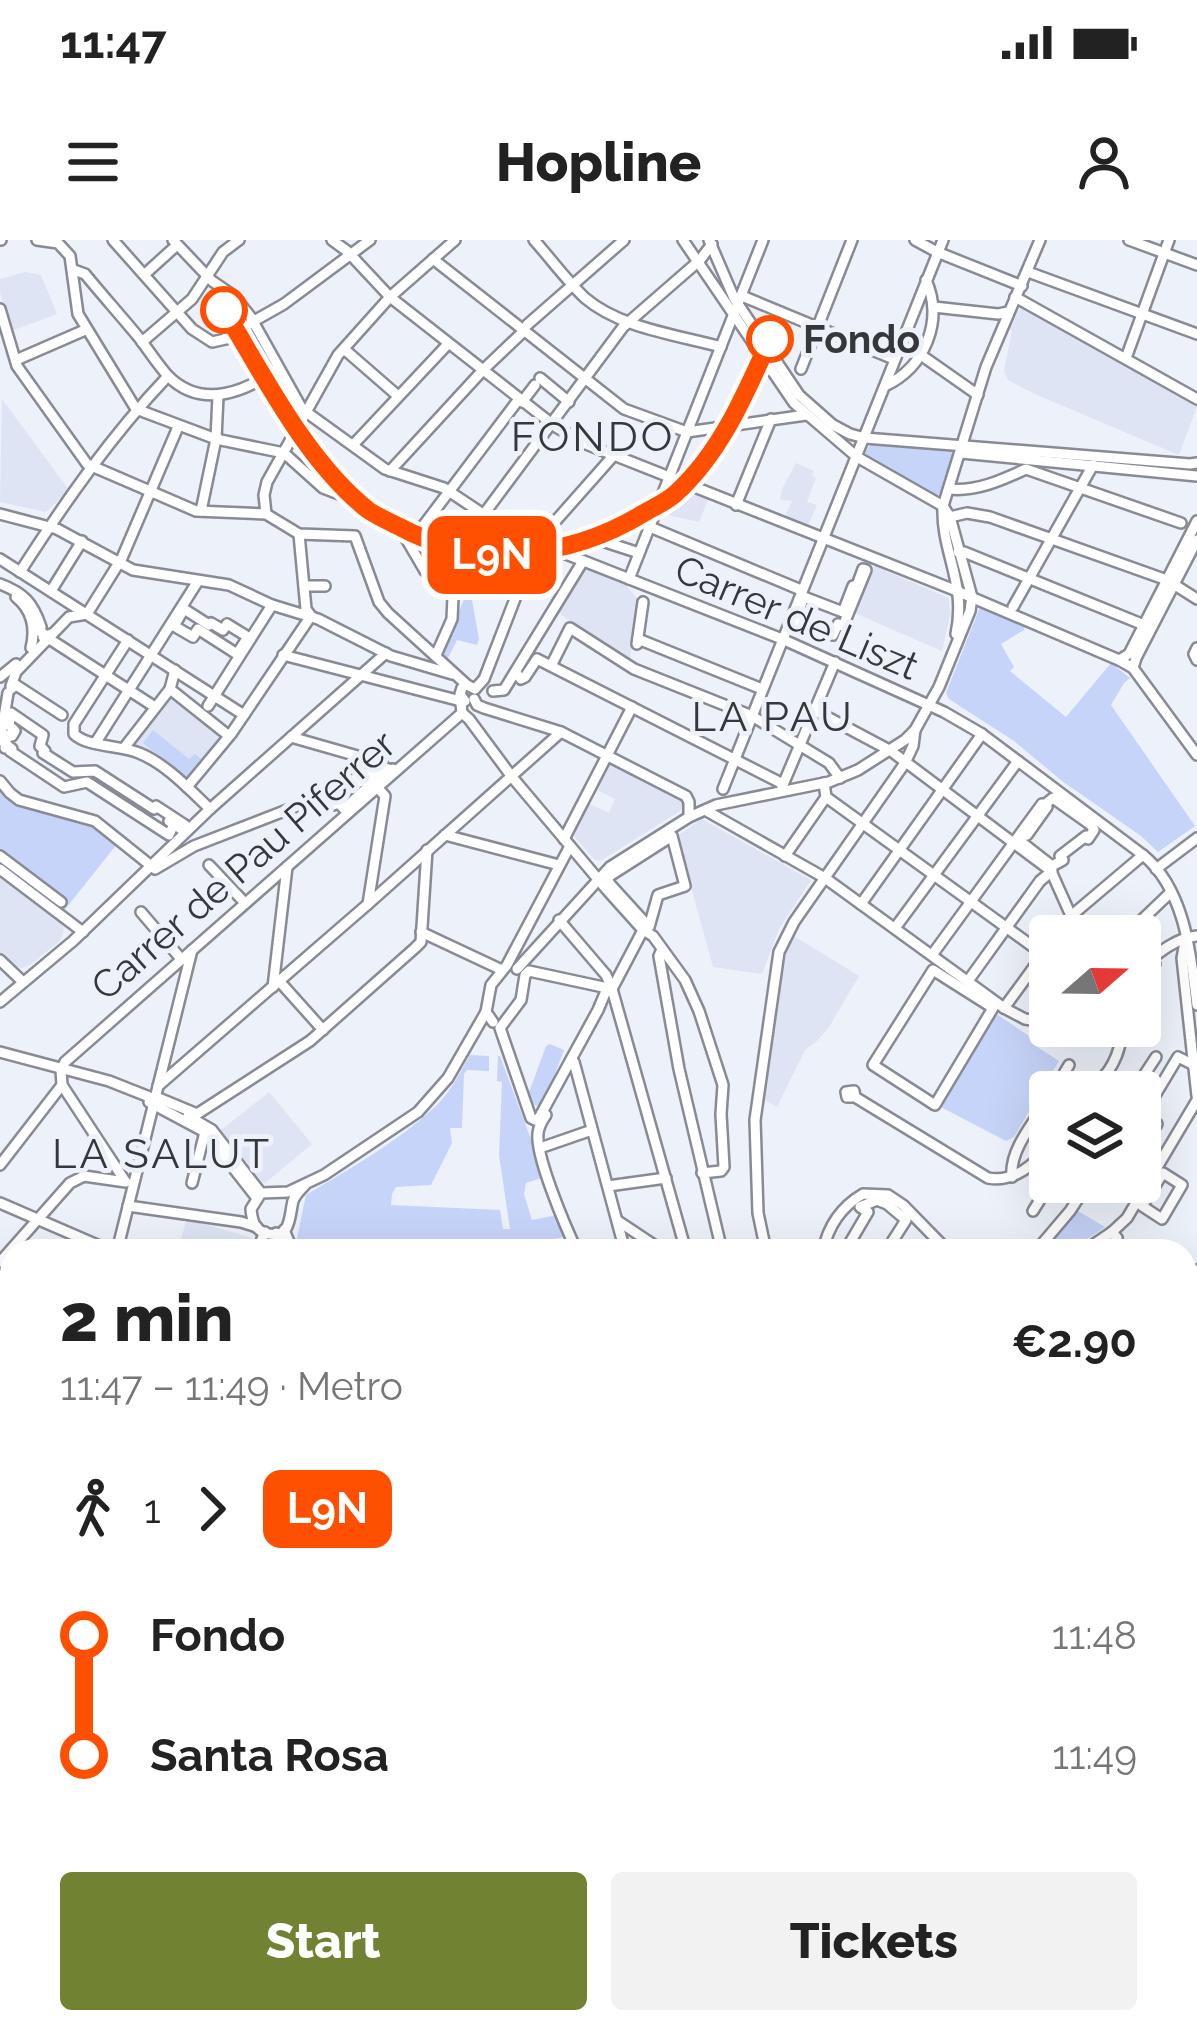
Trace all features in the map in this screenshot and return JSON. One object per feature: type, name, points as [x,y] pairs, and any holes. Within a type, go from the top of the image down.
[{"type":"street","points":[[37,240],[58,243],[70,256],[78,314],[136,409],[216,439],[284,453],[322,488],[374,507],[519,589]]},
{"type":"street","points":[[113,240],[192,329],[212,343],[230,338],[298,295],[370,240]]},
{"type":"street","points":[[142,342],[192,299],[223,252],[238,240]]},
{"type":"street","points":[[332,240],[356,249],[390,297],[551,424],[586,444],[1119,660],[1133,668],[1197,754]]},
{"type":"street","points":[[266,514],[267,482],[344,349],[390,297],[455,240]]},
{"type":"street","points":[[534,240],[594,304],[629,321],[721,346]]},
{"type":"street","points":[[390,471],[529,324],[624,240]]},
{"type":"street","points":[[683,240],[697,262],[738,304],[817,327],[895,359]]},
{"type":"street","points":[[629,579],[764,240]]},
{"type":"street","points":[[801,368],[852,240]]},
{"type":"street","points":[[915,240],[1022,286]]},
{"type":"street","points":[[723,789],[943,240]]},
{"type":"street","points":[[935,692],[957,631],[959,592],[946,533],[949,489],[1008,312],[1040,240]]},
{"type":"street","points":[[1129,240],[1197,265]]},
{"type":"street","points":[[1126,358],[1169,240]]},
{"type":"street","points":[[145,274],[175,242],[254,321],[307,412]]},
{"type":"street","points":[[484,514],[629,321],[697,262],[711,242]]},
{"type":"street","points":[[711,242],[738,304],[806,415],[857,457],[946,512],[991,517],[1052,538],[1170,583],[1197,599]]},
{"type":"street","points":[[433,260],[529,324],[557,356],[624,409],[687,431],[806,415]]},
{"type":"street","points":[[74,270],[86,274],[168,376],[191,390],[218,396],[243,390],[278,368]]},
{"type":"street","points":[[1028,272],[1197,334]]},
{"type":"street","points":[[885,386],[905,374],[930,336],[934,307],[926,280]]},
{"type":"street","points":[[1015,297],[1197,399]]},
{"type":"street","points":[[934,307],[1008,312]]},
{"type":"street","points":[[0,308],[17,366],[87,464],[201,511],[266,514],[299,534],[355,536],[379,602],[457,675],[468,694]]},
{"type":"street","points":[[16,360],[85,330]]},
{"type":"street","points":[[352,445],[448,344]]},
{"type":"street","points":[[344,349],[398,397]]},
{"type":"street","points":[[921,355],[978,395]]},
{"type":"street","points":[[417,534],[557,356]]},
{"type":"street","points":[[20,572],[92,466],[168,376]]},
{"type":"street","points":[[540,378],[569,402]]},
{"type":"street","points":[[791,386],[820,415],[865,438],[1197,476]]},
{"type":"street","points":[[201,511],[216,439],[218,396]]},
{"type":"street","name":"Carrer de Liszt","points":[[307,412],[390,471],[439,486],[510,532],[629,579],[644,593],[782,639],[982,734],[1143,854],[1171,892],[1193,939]]},
{"type":"street","points":[[736,505],[771,418]]},
{"type":"street","points":[[7,691],[16,672],[69,617],[87,614],[118,563],[178,427]]},
{"type":"street","points":[[961,449],[1197,463]]},
{"type":"street","points":[[283,656],[457,700],[468,694],[484,680],[537,542],[614,455]]},
{"type":"street","points":[[1013,607],[1094,465]]},
{"type":"street","points":[[949,489],[985,486],[1027,470],[1190,524],[1133,668]]},
{"type":"street","points":[[539,1122],[532,1123],[526,1115],[492,1019],[491,985],[543,940],[612,865],[689,818],[782,788],[840,778],[891,751],[915,730],[961,636],[972,597],[946,512]]},
{"type":"street","points":[[0,514],[49,526],[133,570],[229,585],[311,616],[386,653],[457,675]]},
{"type":"street","points":[[395,520],[425,571],[450,588],[453,597],[452,619],[436,655]]},
{"type":"street","points":[[650,527],[801,590]]},
{"type":"street","points":[[946,533],[960,553],[1144,625]]},
{"type":"street","points":[[299,534],[306,610],[311,616]]},
{"type":"street","points":[[593,538],[639,553]]},
{"type":"street","points":[[1119,660],[1129,654],[1197,540]]},
{"type":"street","points":[[51,591],[82,541]]},
{"type":"street","points":[[0,561],[244,715]]},
{"type":"street","points":[[0,561],[80,613],[68,614],[47,636],[38,630],[41,627],[28,599],[0,587]]},
{"type":"street","points":[[493,691],[502,692],[516,673],[583,561]]},
{"type":"street","points":[[866,570],[848,616],[833,635],[795,620],[804,596],[843,612],[853,586],[866,570]]},
{"type":"street","points":[[96,742],[198,580]]},
{"type":"street","points":[[304,586],[325,586]]},
{"type":"street","points":[[0,587],[23,603],[39,635],[155,707]]},
{"type":"street","points":[[644,593],[638,642],[762,689]]},
{"type":"street","points":[[208,706],[272,605]]},
{"type":"street","points":[[184,609],[209,625],[223,630],[227,624],[247,636],[237,654],[198,629],[193,637],[174,626],[184,609]]},
{"type":"street","points":[[187,788],[229,736],[311,616]]},
{"type":"street","points":[[551,666],[570,628],[634,670],[752,716],[830,763],[840,778]]},
{"type":"street","points":[[31,647],[34,629]]},
{"type":"street","points":[[0,677],[31,647],[48,639]]},
{"type":"street","points":[[128,640],[78,719],[75,737],[154,760],[210,809]]},
{"type":"street","points":[[1197,648],[1197,660]]},
{"type":"street","points":[[0,1002],[83,932],[210,809],[386,653]]},
{"type":"street","points":[[516,673],[525,677],[537,659],[736,758],[782,788]]},
{"type":"street","points":[[782,788],[835,662]]},
{"type":"street","points":[[124,748],[170,688],[175,670]]},
{"type":"street","points":[[440,671],[477,705],[561,732],[686,796],[689,818]]},
{"type":"street","points":[[0,677],[8,680],[0,741]]},
{"type":"street","points":[[7,691],[16,685],[62,715]]},
{"type":"street","points":[[170,688],[229,736]]},
{"type":"street","points":[[468,694],[461,704],[466,716],[512,777],[643,930],[647,941],[662,949],[685,980],[721,1076],[724,1167],[703,1173]]},
{"type":"street","points":[[259,1195],[305,1185],[418,1112],[438,1091],[470,1041],[492,1019],[509,1013],[518,1000],[512,970],[632,706]]},
{"type":"street","points":[[814,710],[891,751],[1052,871],[1071,915]]},
{"type":"street","points":[[11,713],[43,735],[40,746],[44,753],[73,772],[95,771],[185,825],[182,829],[169,821],[173,824],[169,835],[87,782],[64,787],[10,751],[12,748],[4,748],[7,735],[14,731],[9,725],[11,713]]},
{"type":"street","name":"Carrer de Pau Piferrer","points":[[0,1165],[61,1077],[68,1059],[394,769],[466,716]]},
{"type":"street","points":[[1183,734],[1193,728]]},
{"type":"street","points":[[763,1239],[758,1213],[755,1120],[779,952],[794,922],[905,763],[915,730]]},
{"type":"street","points":[[156,1096],[561,732]]},
{"type":"street","points":[[861,904],[982,734]]},
{"type":"street","points":[[291,737],[394,769]]},
{"type":"street","points":[[896,928],[1018,761]]},
{"type":"street","points":[[0,781],[20,800],[95,821],[155,868],[204,858],[328,793],[394,769]]},
{"type":"street","points":[[328,793],[333,805],[339,803],[344,809],[394,769]]},
{"type":"street","points":[[785,856],[826,797],[824,783]]},
{"type":"street","points":[[368,904],[385,796],[377,788]]},
{"type":"street","points":[[932,955],[1053,790]]},
{"type":"street","points":[[826,797],[1029,941]]},
{"type":"street","points":[[1053,798],[1091,825],[1093,835],[1085,836],[1052,866],[1020,841],[1053,798]]},
{"type":"street","points":[[728,822],[724,813],[730,802]]},
{"type":"street","points":[[704,810],[825,878],[968,980],[999,1008]]},
{"type":"street","points":[[968,980],[1040,881],[1105,828]]},
{"type":"street","points":[[445,835],[559,866]]},
{"type":"street","points":[[671,836],[685,886],[658,895],[649,928],[609,884],[613,872],[671,836]]},
{"type":"street","points":[[1156,868],[1197,838]]},
{"type":"street","points":[[0,1055],[61,1077],[156,1096],[197,1114],[323,1030],[421,942],[427,850]]},
{"type":"street","points":[[1072,915],[1143,854]]},
{"type":"street","points":[[0,856],[61,902]]},
{"type":"street","points":[[204,858],[245,903]]},
{"type":"street","points":[[276,984],[287,867]]},
{"type":"street","points":[[0,869],[83,932]]},
{"type":"street","points":[[1147,915],[1171,892]]},
{"type":"street","points":[[141,914],[182,959]]},
{"type":"street","points":[[559,920],[606,975],[612,989],[683,1239]]},
{"type":"street","points":[[539,1122],[643,930]]},
{"type":"street","points":[[421,932],[512,970],[529,964],[543,940]]},
{"type":"street","points":[[1161,959],[1193,939]]},
{"type":"street","points":[[1193,939],[1197,1005]]},
{"type":"street","points":[[1102,1239],[1127,1218],[1197,1098],[1182,958],[1193,939]]},
{"type":"street","points":[[662,949],[659,956],[679,1069],[719,1239]]},
{"type":"street","points":[[118,1239],[192,950]]},
{"type":"street","points":[[0,960],[23,982]]},
{"type":"street","points":[[529,964],[536,970],[612,989]]},
{"type":"street","points":[[539,1122],[531,1118],[500,1028],[521,1000],[530,970],[606,989],[539,1122],[540,1148],[571,1239]]},
{"type":"street","points":[[1029,974],[999,1008],[935,1105],[873,1066],[933,970],[999,1008],[1029,1020]]},
{"type":"street","points":[[276,984],[323,1030]]},
{"type":"street","points":[[1161,1085],[1191,1036]]},
{"type":"street","points":[[1147,1071],[1156,1057]]},
{"type":"street","points":[[1178,1057],[1194,1065]]},
{"type":"street","points":[[574,1062],[622,1239]]},
{"type":"street","points":[[1066,1071],[1070,1065]]},
{"type":"street","points":[[61,1077],[129,1184]]},
{"type":"street","points":[[156,1096],[205,1132],[259,1195]]},
{"type":"street","points":[[156,1096],[212,1130],[259,1195]]},
{"type":"street","points":[[855,1096],[988,1178],[1012,1177],[1029,1164]]},
{"type":"street","points":[[1183,1124],[1197,1124]]},
{"type":"street","points":[[540,1148],[592,1130]]},
{"type":"street","points":[[192,1183],[205,1132]]},
{"type":"street","points":[[1012,1177],[1015,1155],[1029,1132]]},
{"type":"street","points":[[1163,1173],[1182,1185],[1162,1219],[1142,1206],[1163,1173]]},
{"type":"street","points":[[20,1239],[77,1179],[92,1176],[129,1184]]},
{"type":"street","points":[[608,1186],[666,1178]]},
{"type":"street","points":[[266,1239],[270,1231],[292,1220],[296,1194],[305,1185]]},
{"type":"street","points":[[279,1192],[292,1206]]},
{"type":"street","points":[[826,1239],[835,1219],[863,1194],[888,1195],[936,1239]]},
{"type":"street","points":[[259,1195],[250,1216],[279,1239]]},
{"type":"street","points":[[851,1239],[868,1212],[860,1207],[877,1200],[906,1220],[894,1239]]},
{"type":"street","points":[[0,1203],[84,1239]]},
{"type":"street","points":[[1033,1211],[1038,1203]]},
{"type":"street","points":[[1046,1239],[1075,1203]]},
{"type":"street","points":[[128,1206],[241,1222],[270,1231],[276,1239]]},
{"type":"street","points":[[617,1220],[645,1239]]},
{"type":"street","points":[[1112,1232],[1116,1239]]},
{"type":"shaded area","points":[[25,272],[41,275],[57,314],[11,331],[0,279]]},
{"type":"shaded area","points":[[1022,309],[1197,407],[1179,455],[1008,380],[1004,371],[1010,329]]},
{"type":"shaded area","points":[[2,399],[69,490],[46,512],[0,502]]},
{"type":"shaded area","points":[[871,443],[954,451],[941,494],[867,457]]},
{"type":"shaded area","points":[[796,463],[814,471],[816,478],[807,502],[817,505],[807,528],[784,519],[792,501],[780,500]]},
{"type":"shaded area","points":[[673,483],[709,497],[699,522],[659,513]]},
{"type":"shaded area","points":[[875,564],[949,598],[942,651],[850,611],[866,570],[872,572]]},
{"type":"shaded area","points":[[585,568],[623,582],[639,601],[630,658],[557,612]]},
{"type":"shaded area","points":[[465,597],[472,600],[479,639],[477,645],[457,640],[447,660],[441,654]]},
{"type":"shaded area","points":[[980,607],[1025,626],[1001,644],[1014,667],[1010,671],[1066,717],[1111,663],[1130,678],[1111,705],[1195,826],[1158,852],[1014,741],[949,699],[946,693]]},
{"type":"shaded area","points":[[174,698],[217,731],[218,743],[187,781],[157,756],[131,744],[164,700]]},
{"type":"shaded area","points":[[153,730],[189,759],[195,754],[203,760],[188,779],[143,743]]},
{"type":"shaded area","points":[[609,761],[684,803],[680,811],[600,861],[572,834],[588,803],[609,813],[615,799],[595,789]]},
{"type":"shaded area","points":[[0,791],[22,806],[90,825],[117,844],[63,912],[0,865]]},
{"type":"shaded area","points":[[702,819],[811,880],[779,929],[762,974],[713,967],[677,836]]},
{"type":"shaded area","points":[[0,875],[60,921],[64,930],[60,941],[22,968],[0,954]]},
{"type":"shaded area","points":[[794,936],[859,976],[829,1027],[805,1050],[777,1107],[765,1100],[781,979]]},
{"type":"shaded area","points":[[992,1011],[1029,1036],[1029,1047],[1059,1061],[1053,1071],[1029,1071],[1029,1112],[1014,1137],[1006,1141],[937,1105]]},
{"type":"shaded area","points":[[550,1044],[564,1050],[542,1108],[527,1098]]},
{"type":"shaded area","points":[[470,1055],[489,1056],[489,1071],[467,1070],[464,1074],[462,1128],[450,1128],[452,1143],[431,1185],[396,1187],[391,1205],[500,1210],[503,1229],[510,1229],[499,1155],[500,1056],[545,1177],[526,1183],[524,1194],[532,1220],[557,1215],[566,1237],[297,1239],[306,1195],[375,1153],[448,1092]]},
{"type":"shaded area","points":[[269,1092],[312,1144],[264,1184],[221,1130]]},
{"type":"shaded area","points":[[1078,1211],[1105,1227],[1087,1239],[1051,1239]]},
{"type":"shaded area","points":[[187,1219],[252,1238],[252,1239],[181,1239]]},
{"type":"metro line","name":"L9N","points":[[224,310],[326,468],[370,511],[424,540],[494,555],[553,551],[586,540],[618,529],[674,495],[719,442],[770,339]]},
{"type":"place","name":"Fondo","points":[[770,339]]},
{"type":"district","name":"FONDO","points":[[593,436]]},
{"type":"district","name":"LA PAU","points":[[773,716]]},
{"type":"district","name":"LA SALUT","points":[[162,1153]]}]
